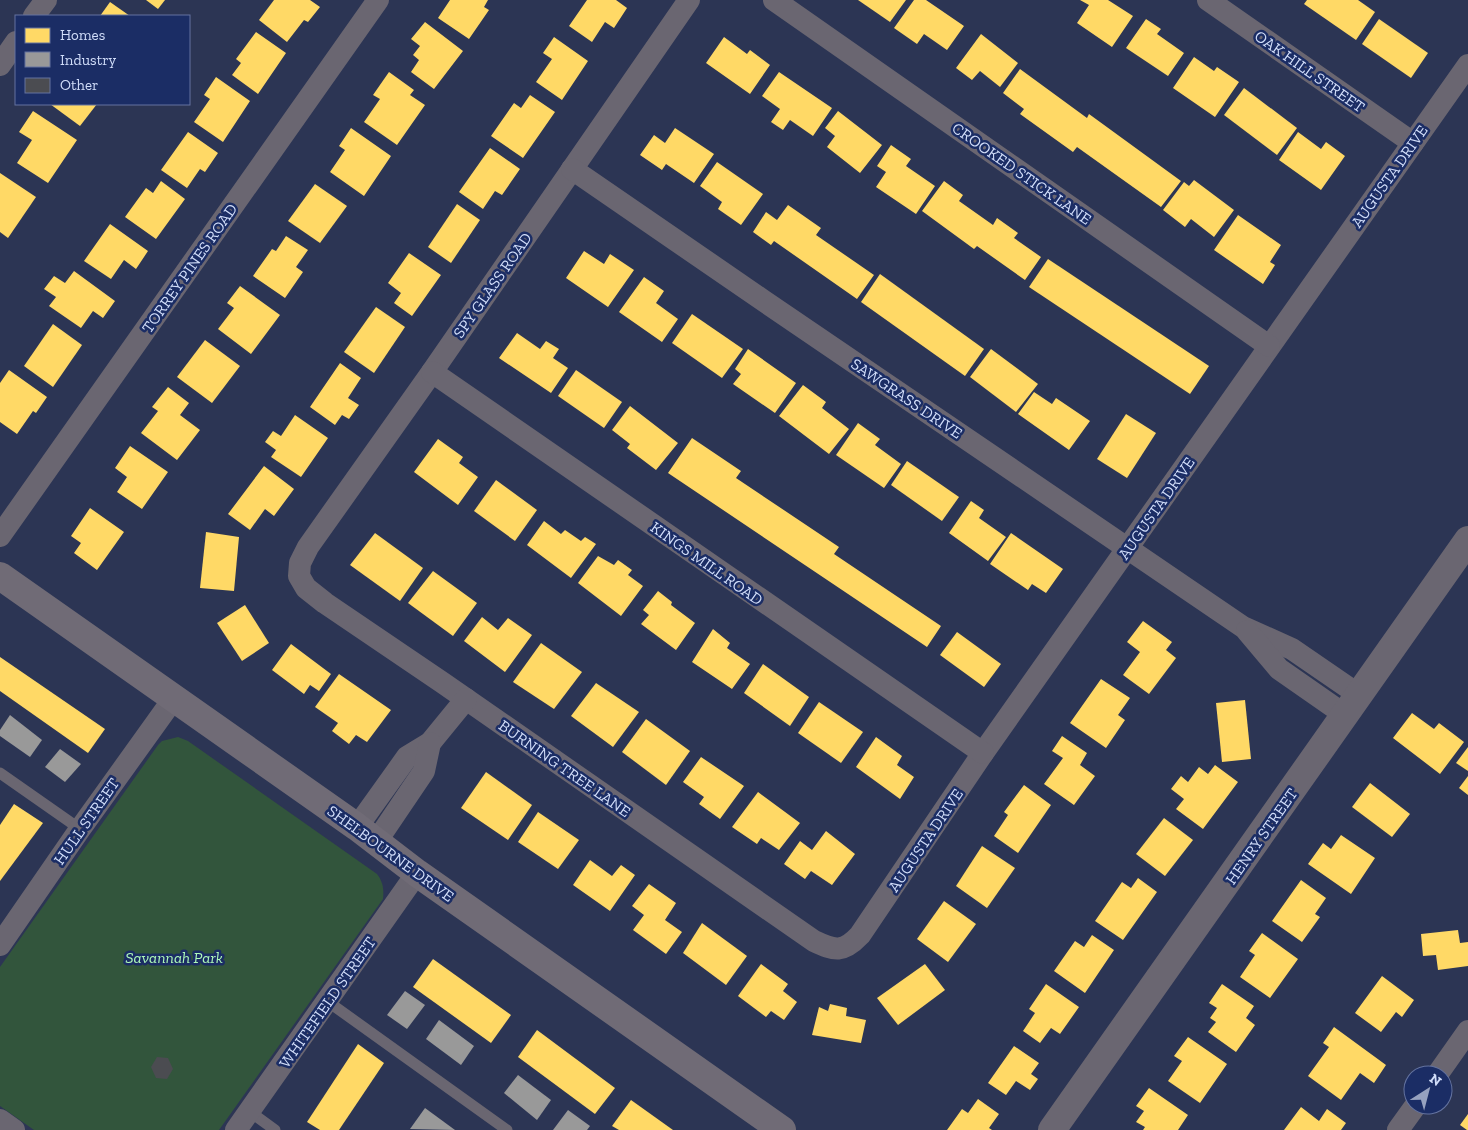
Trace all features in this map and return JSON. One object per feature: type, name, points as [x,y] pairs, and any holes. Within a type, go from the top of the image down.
[{"type":"main road","name":"SHELBOURNE DRIVE","points":[[0,576],[782,1130]]},
{"type":"street","points":[[35,15],[46,0]]},
{"type":"street","name":"TORREY PINES ROAD","points":[[0,536],[378,0]]},
{"type":"street","name":"SPY GLASS ROAD","points":[[298,572],[308,547],[432,372],[689,0]]},
{"type":"street","name":"CROOKED STICK LANE","points":[[774,0],[1269,346]]},
{"type":"street","name":"OAK HILL STREET","points":[[1208,0],[1413,143]]},
{"type":"street","points":[[0,65],[15,43]]},
{"type":"street","name":"AUGUSTA DRIVE","points":[[843,948],[852,944],[860,936],[983,753],[1468,65]]},
{"type":"street","name":"SAWGRASS DRIVE","points":[[572,168],[1243,627],[1279,669],[1352,705]]},
{"type":"street","name":"KINGS MILL ROAD","points":[[432,372],[983,753]]},
{"type":"street","name":"HENRY STREET","points":[[1052,1130],[1468,540]]},
{"type":"street","name":"BURNING TREE LANE","points":[[298,572],[306,588],[325,603],[466,698],[814,941],[835,949],[843,948]]},
{"type":"street","name":"HULL STREET","points":[[1,941],[174,698]]},
{"type":"street","points":[[366,834],[408,757],[430,743],[466,698]]},
{"type":"street","name":"WHITEFIELD STREET","points":[[236,1130],[417,873]]},
{"type":"street","points":[[1444,1065],[1468,1031]]},
{"type":"street","points":[[1398,1130],[1409,1115]]},
{"type":"street","points":[[0,1120],[14,1130]]},
{"type":"lane","points":[[0,773],[80,830]]},
{"type":"lane","points":[[327,1001],[507,1130]]},
{"type":"lane","points":[[249,1111],[275,1130]]},
{"type":"green space","name":"Savannah Park","points":[[178,737],[188,741],[377,874],[383,886],[383,899],[219,1130],[34,1130],[0,1106],[0,967],[158,745],[162,741]]},
{"type":"building: Homes","points":[[146,0],[165,0],[158,9]]},
{"type":"building: Homes","points":[[274,0],[310,0],[320,7],[308,22],[304,20],[287,42],[259,20]]},
{"type":"building: Homes","points":[[450,0],[488,0],[484,7],[489,10],[469,39],[438,18]]},
{"type":"building: Homes","points":[[587,0],[616,0],[627,8],[614,28],[605,22],[592,42],[569,26]]},
{"type":"building: Homes","points":[[858,0],[906,0],[890,22]]},
{"type":"building: Homes","points":[[914,0],[926,0],[964,26],[947,50],[924,34],[917,44],[894,28]]},
{"type":"building: Homes","points":[[1080,0],[1108,0],[1133,16],[1112,47],[1077,23],[1089,5]]},
{"type":"building: Homes","points":[[1307,0],[1358,0],[1375,12],[1356,40],[1304,4]]},
{"type":"building: Homes","points":[[110,2],[129,15],[101,15]]},
{"type":"building: Homes","points":[[1146,19],[1161,29],[1157,34],[1184,53],[1168,76],[1126,48]]},
{"type":"building: Homes","points":[[1379,19],[1428,53],[1411,78],[1362,44]]},
{"type":"building: Homes","points":[[425,22],[463,51],[434,89],[411,72],[419,60],[413,55],[420,46],[411,39]]},
{"type":"building: Homes","points":[[256,32],[286,53],[258,94],[232,75],[241,63],[236,59]]},
{"type":"building: Homes","points":[[981,34],[1018,63],[1000,87],[980,71],[972,80],[956,68]]},
{"type":"building: Homes","points":[[554,37],[588,61],[562,100],[536,82],[552,59],[543,53]]},
{"type":"building: Homes","points":[[724,37],[747,54],[750,50],[770,65],[750,94],[706,63]]},
{"type":"building: Homes","points":[[1194,57],[1214,71],[1217,67],[1239,82],[1215,117],[1173,88]]},
{"type":"building: Homes","points":[[1020,69],[1087,118],[1089,114],[1181,181],[1161,207],[1077,147],[1073,152],[1020,114],[1024,109],[1003,93]]},
{"type":"building: Homes","points":[[389,72],[414,90],[410,95],[425,105],[397,145],[364,122],[380,99],[373,95]]},
{"type":"building: Homes","points":[[779,72],[832,108],[813,136],[790,120],[783,130],[771,122],[780,109],[762,96]]},
{"type":"building: Homes","points":[[216,77],[250,101],[223,142],[194,122],[210,99],[204,95]]},
{"type":"building: Homes","points":[[1244,88],[1297,128],[1277,155],[1224,115]]},
{"type":"building: Homes","points":[[530,95],[555,112],[523,158],[491,136],[514,103],[521,108]]},
{"type":"building: Homes","points":[[51,105],[96,105],[80,126]]},
{"type":"building: Homes","points":[[33,111],[77,140],[48,183],[17,163],[32,140],[19,132]]},
{"type":"building: Homes","points":[[838,111],[882,145],[860,173],[827,147],[835,136],[825,128]]},
{"type":"building: Homes","points":[[351,128],[391,156],[364,196],[330,172],[345,150],[339,146]]},
{"type":"building: Homes","points":[[675,128],[714,154],[694,183],[666,164],[662,170],[640,155],[654,135],[665,143]]},
{"type":"building: Homes","points":[[188,132],[218,153],[205,172],[200,169],[187,188],[161,170]]},
{"type":"building: Homes","points":[[1298,132],[1321,149],[1326,142],[1345,156],[1321,190],[1279,160]]},
{"type":"building: Homes","points":[[891,145],[911,159],[906,166],[935,186],[916,214],[876,187],[886,172],[877,166]]},
{"type":"building: Homes","points":[[490,148],[520,169],[502,195],[495,191],[483,209],[459,192]]},
{"type":"building: Homes","points":[[717,162],[763,194],[741,225],[718,209],[722,202],[700,186]]},
{"type":"building: Homes","points":[[0,173],[36,197],[8,238],[0,232]]},
{"type":"building: Homes","points":[[1194,180],[1234,210],[1214,237],[1191,219],[1185,227],[1163,210],[1184,182],[1189,186]]},
{"type":"building: Homes","points":[[161,181],[185,199],[156,239],[125,217],[146,188],[153,193]]},
{"type":"building: Homes","points":[[944,181],[963,195],[959,201],[993,225],[997,218],[1018,233],[1014,238],[1041,257],[1025,280],[977,246],[974,249],[922,211]]},
{"type":"building: Homes","points":[[315,184],[347,206],[320,243],[288,221]]},
{"type":"building: Homes","points":[[457,204],[480,220],[451,263],[428,247]]},
{"type":"building: Homes","points":[[788,205],[821,228],[816,235],[874,275],[857,299],[774,241],[771,245],[753,232],[766,212],[777,220]]},
{"type":"building: Homes","points":[[1238,215],[1281,245],[1270,262],[1275,265],[1263,284],[1214,250]]},
{"type":"building: Homes","points":[[110,224],[148,251],[136,269],[124,260],[111,279],[84,261]]},
{"type":"building: Homes","points":[[286,236],[308,250],[296,267],[303,272],[285,298],[253,276],[272,249],[276,251]]},
{"type":"building: Homes","points":[[584,251],[604,264],[610,254],[634,270],[608,307],[566,278]]},
{"type":"building: Homes","points":[[409,253],[441,275],[412,316],[394,303],[401,293],[388,283]]},
{"type":"building: Homes","points":[[1048,259],[1209,366],[1190,394],[1029,287]]},
{"type":"building: Homes","points":[[74,271],[115,301],[103,318],[93,311],[81,328],[49,306],[56,297],[44,289],[54,276],[65,283]]},
{"type":"building: Homes","points":[[880,274],[984,349],[965,376],[861,302]]},
{"type":"building: Homes","points":[[644,277],[664,291],[656,303],[678,319],[662,342],[619,312]]},
{"type":"building: Homes","points":[[240,286],[280,315],[251,354],[218,329],[234,308],[227,303]]},
{"type":"building: Homes","points":[[376,307],[405,327],[374,373],[344,352]]},
{"type":"building: Homes","points":[[692,314],[743,349],[722,378],[672,343]]},
{"type":"building: Homes","points":[[53,324],[82,345],[53,387],[24,366]]},
{"type":"building: Homes","points":[[517,333],[540,349],[546,341],[559,349],[553,358],[568,368],[551,393],[499,358]]},
{"type":"building: Homes","points":[[205,340],[240,366],[212,403],[177,377]]},
{"type":"building: Homes","points":[[748,349],[796,383],[775,413],[733,384],[741,374],[735,369]]},
{"type":"building: Homes","points":[[991,349],[1038,384],[1016,412],[970,377]]},
{"type":"building: Homes","points":[[340,363],[361,378],[348,398],[359,405],[349,419],[342,415],[335,425],[310,407]]},
{"type":"building: Homes","points":[[9,370],[47,397],[36,413],[33,411],[17,434],[0,422],[0,383]]},
{"type":"building: Homes","points":[[576,370],[622,402],[604,428],[558,396]]},
{"type":"building: Homes","points":[[803,385],[826,402],[822,408],[849,429],[829,454],[779,416]]},
{"type":"building: Homes","points":[[168,387],[189,403],[180,415],[200,430],[177,460],[141,433],[158,411],[152,407]]},
{"type":"building: Homes","points":[[1034,392],[1052,404],[1056,398],[1090,421],[1069,450],[1018,414]]},
{"type":"building: Homes","points":[[630,406],[678,443],[656,470],[627,448],[630,444],[612,430]]},
{"type":"building: Homes","points":[[1126,414],[1156,433],[1127,478],[1097,459]]},
{"type":"building: Homes","points":[[295,415],[328,438],[301,477],[271,457],[276,450],[265,442],[273,431],[281,436]]},
{"type":"building: Homes","points":[[858,423],[880,439],[875,445],[901,464],[884,488],[836,455]]},
{"type":"building: Homes","points":[[692,438],[741,471],[736,478],[839,547],[834,554],[941,626],[927,647],[668,473]]},
{"type":"building: Homes","points":[[438,439],[463,457],[459,463],[478,477],[458,505],[414,472]]},
{"type":"building: Homes","points":[[130,446],[168,472],[142,509],[117,492],[127,477],[115,468]]},
{"type":"building: Homes","points":[[907,461],[959,497],[942,521],[891,485]]},
{"type":"building: Homes","points":[[264,466],[294,489],[274,516],[265,509],[250,530],[228,514]]},
{"type":"building: Homes","points":[[496,480],[537,510],[515,541],[474,511]]},
{"type":"building: Homes","points":[[971,501],[984,510],[979,518],[1006,537],[988,561],[949,533]]},
{"type":"building: Homes","points":[[90,508],[124,532],[97,570],[74,553],[81,543],[71,536]]},
{"type":"building: Homes","points":[[544,521],[561,534],[565,530],[581,541],[585,537],[596,544],[571,578],[527,545]]},
{"type":"building: Homes","points":[[206,532],[239,537],[234,591],[200,588]]},
{"type":"building: Homes","points":[[375,533],[423,568],[400,601],[350,565]]},
{"type":"building: Homes","points":[[1011,533],[1063,569],[1046,593],[1032,584],[1028,590],[990,564]]},
{"type":"building: Homes","points":[[598,556],[614,565],[618,560],[632,570],[628,575],[643,586],[621,616],[578,583]]},
{"type":"building: Homes","points":[[433,571],[477,603],[453,636],[408,603]]},
{"type":"building: Homes","points":[[658,591],[672,602],[671,605],[695,623],[676,650],[641,624],[649,615],[643,610]]},
{"type":"building: Homes","points":[[245,605],[269,643],[242,661],[217,623]]},
{"type":"building: Homes","points":[[482,617],[498,630],[508,618],[532,635],[505,672],[464,641]]},
{"type":"building: Homes","points":[[1143,621],[1172,642],[1166,650],[1176,658],[1149,694],[1123,675],[1140,652],[1127,642]]},
{"type":"building: Homes","points":[[713,629],[730,643],[727,648],[750,664],[732,689],[692,662]]},
{"type":"building: Homes","points":[[957,632],[1001,664],[984,687],[940,655]]},
{"type":"building: Homes","points":[[541,643],[582,672],[554,709],[513,682]]},
{"type":"building: Homes","points":[[291,644],[331,674],[319,691],[310,685],[304,694],[272,670]]},
{"type":"building: Homes","points":[[0,657],[105,729],[88,753],[0,691]]},
{"type":"building: Homes","points":[[763,664],[809,697],[790,726],[744,693]]},
{"type":"building: Homes","points":[[339,674],[391,710],[367,742],[356,735],[349,744],[332,731],[338,723],[315,707]]},
{"type":"building: Homes","points":[[1101,679],[1130,698],[1118,715],[1125,720],[1106,748],[1070,723]]},
{"type":"building: Homes","points":[[596,683],[639,712],[613,747],[571,716]]},
{"type":"building: Homes","points":[[1245,700],[1251,759],[1222,762],[1216,703]]},
{"type":"building: Homes","points":[[819,702],[863,732],[841,763],[798,733]]},
{"type":"building: Homes","points":[[1412,713],[1434,729],[1439,723],[1464,742],[1440,774],[1393,738]]},
{"type":"building: Homes","points":[[646,719],[690,751],[666,785],[622,752]]},
{"type":"building: Homes","points":[[1062,736],[1087,753],[1080,765],[1095,776],[1074,805],[1044,784],[1063,758],[1052,751]]},
{"type":"building: Homes","points":[[876,737],[902,756],[897,765],[914,777],[900,799],[856,767]]},
{"type":"building: Homes","points":[[1468,747],[1468,771],[1456,763]]},
{"type":"building: Homes","points":[[701,757],[744,786],[720,819],[699,804],[704,797],[683,782]]},
{"type":"building: Homes","points":[[1215,765],[1238,782],[1203,829],[1176,809],[1184,799],[1171,789],[1181,776],[1188,782],[1199,767],[1208,774]]},
{"type":"building: Homes","points":[[486,772],[532,805],[508,840],[461,808]]},
{"type":"building: Homes","points":[[1468,776],[1468,795],[1459,788]]},
{"type":"building: Homes","points":[[1370,783],[1410,814],[1392,837],[1352,807]]},
{"type":"building: Homes","points":[[1024,785],[1051,805],[1018,853],[994,836],[1008,815],[1004,812]]},
{"type":"building: Homes","points":[[758,792],[800,823],[779,850],[761,838],[757,844],[732,827]]},
{"type":"building: Homes","points":[[14,804],[43,823],[0,881],[0,825]]},
{"type":"building: Homes","points":[[538,812],[579,840],[558,869],[518,842]]},
{"type":"building: Homes","points":[[1164,818],[1193,840],[1165,876],[1136,854]]},
{"type":"building: Homes","points":[[826,831],[855,854],[832,885],[811,871],[805,879],[784,864],[800,841],[812,850]]},
{"type":"building: Homes","points":[[1341,835],[1375,858],[1351,894],[1308,864],[1323,843],[1331,849]]},
{"type":"building: Homes","points":[[982,846],[1015,868],[987,908],[956,886]]},
{"type":"building: Homes","points":[[590,860],[612,876],[621,865],[635,875],[610,911],[573,885]]},
{"type":"building: Homes","points":[[1138,878],[1157,892],[1123,940],[1095,921],[1122,882],[1131,888]]},
{"type":"building: Homes","points":[[1301,880],[1326,898],[1315,914],[1320,917],[1302,942],[1272,921]]},
{"type":"building: Homes","points":[[649,884],[676,903],[665,920],[682,932],[666,954],[633,930],[644,915],[632,906]]},
{"type":"building: Homes","points":[[944,901],[976,924],[948,962],[917,939]]},
{"type":"building: Homes","points":[[702,923],[747,956],[726,985],[683,953]]},
{"type":"building: Homes","points":[[1458,930],[1460,943],[1468,942],[1468,966],[1438,970],[1436,955],[1423,956],[1421,934]]},
{"type":"building: Homes","points":[[1262,933],[1298,959],[1270,998],[1240,977],[1255,955],[1249,951]]},
{"type":"building: Homes","points":[[1092,935],[1114,950],[1085,993],[1054,971],[1075,941],[1084,947]]},
{"type":"building: Homes","points":[[433,959],[511,1015],[491,1043],[413,987]]},
{"type":"building: Homes","points":[[761,964],[788,984],[783,991],[797,1002],[784,1020],[771,1011],[766,1017],[738,996]]},
{"type":"building: Homes","points":[[925,964],[945,990],[898,1025],[877,998]]},
{"type":"building: Homes","points":[[1382,976],[1414,1000],[1402,1017],[1396,1012],[1381,1032],[1355,1013]]},
{"type":"building: Homes","points":[[1046,984],[1079,1007],[1060,1034],[1051,1028],[1040,1043],[1023,1031],[1035,1013],[1029,1009]]},
{"type":"building: Homes","points":[[1222,984],[1254,1006],[1246,1018],[1255,1025],[1236,1052],[1208,1032],[1216,1022],[1210,1018],[1217,1008],[1209,1003]]},
{"type":"building: Homes","points":[[830,1004],[847,1008],[846,1016],[866,1020],[861,1043],[812,1035],[819,1007],[828,1011]]},
{"type":"building: Homes","points":[[1334,1027],[1386,1065],[1374,1083],[1360,1073],[1341,1100],[1308,1076],[1329,1047],[1323,1043]]},
{"type":"building: Homes","points":[[537,1030],[615,1088],[595,1114],[518,1057]]},
{"type":"building: Homes","points":[[1188,1037],[1227,1064],[1200,1103],[1168,1081],[1182,1061],[1174,1056]]},
{"type":"building: Homes","points":[[358,1044],[384,1063],[339,1130],[320,1130],[307,1122]]},
{"type":"building: Homes","points":[[1014,1046],[1039,1063],[1031,1074],[1038,1079],[1030,1090],[1016,1081],[1006,1095],[988,1083]]},
{"type":"building: Homes","points":[[1149,1088],[1188,1115],[1178,1130],[1143,1130],[1145,1127],[1136,1122],[1144,1111],[1136,1106]]},
{"type":"building: Homes","points":[[978,1099],[999,1114],[989,1128],[992,1130],[947,1130],[962,1109],[968,1113]]},
{"type":"building: Homes","points":[[631,1100],[673,1130],[619,1130],[612,1126]]},
{"type":"building: Homes","points":[[1301,1107],[1319,1121],[1327,1109],[1346,1123],[1341,1130],[1284,1130]]},
{"type":"building: Homes","points":[[1468,1114],[1468,1130],[1467,1130],[1460,1125]]},
{"type":"building: Industry","points":[[10,715],[42,740],[30,757],[0,736],[0,730]]},
{"type":"building: Industry","points":[[60,749],[81,764],[65,782],[45,767]]},
{"type":"building: Industry","points":[[405,991],[425,1005],[407,1029],[387,1015]]},
{"type":"building: Industry","points":[[439,1020],[474,1046],[461,1065],[426,1039]]},
{"type":"building: Industry","points":[[518,1075],[551,1100],[537,1120],[504,1093]]},
{"type":"building: Industry","points":[[425,1108],[455,1130],[410,1129]]},
{"type":"building: Industry","points":[[568,1110],[590,1126],[587,1130],[553,1130]]},
{"type":"building: Other","points":[[157,1057],[168,1058],[173,1069],[167,1079],[156,1078],[151,1067]]}]
